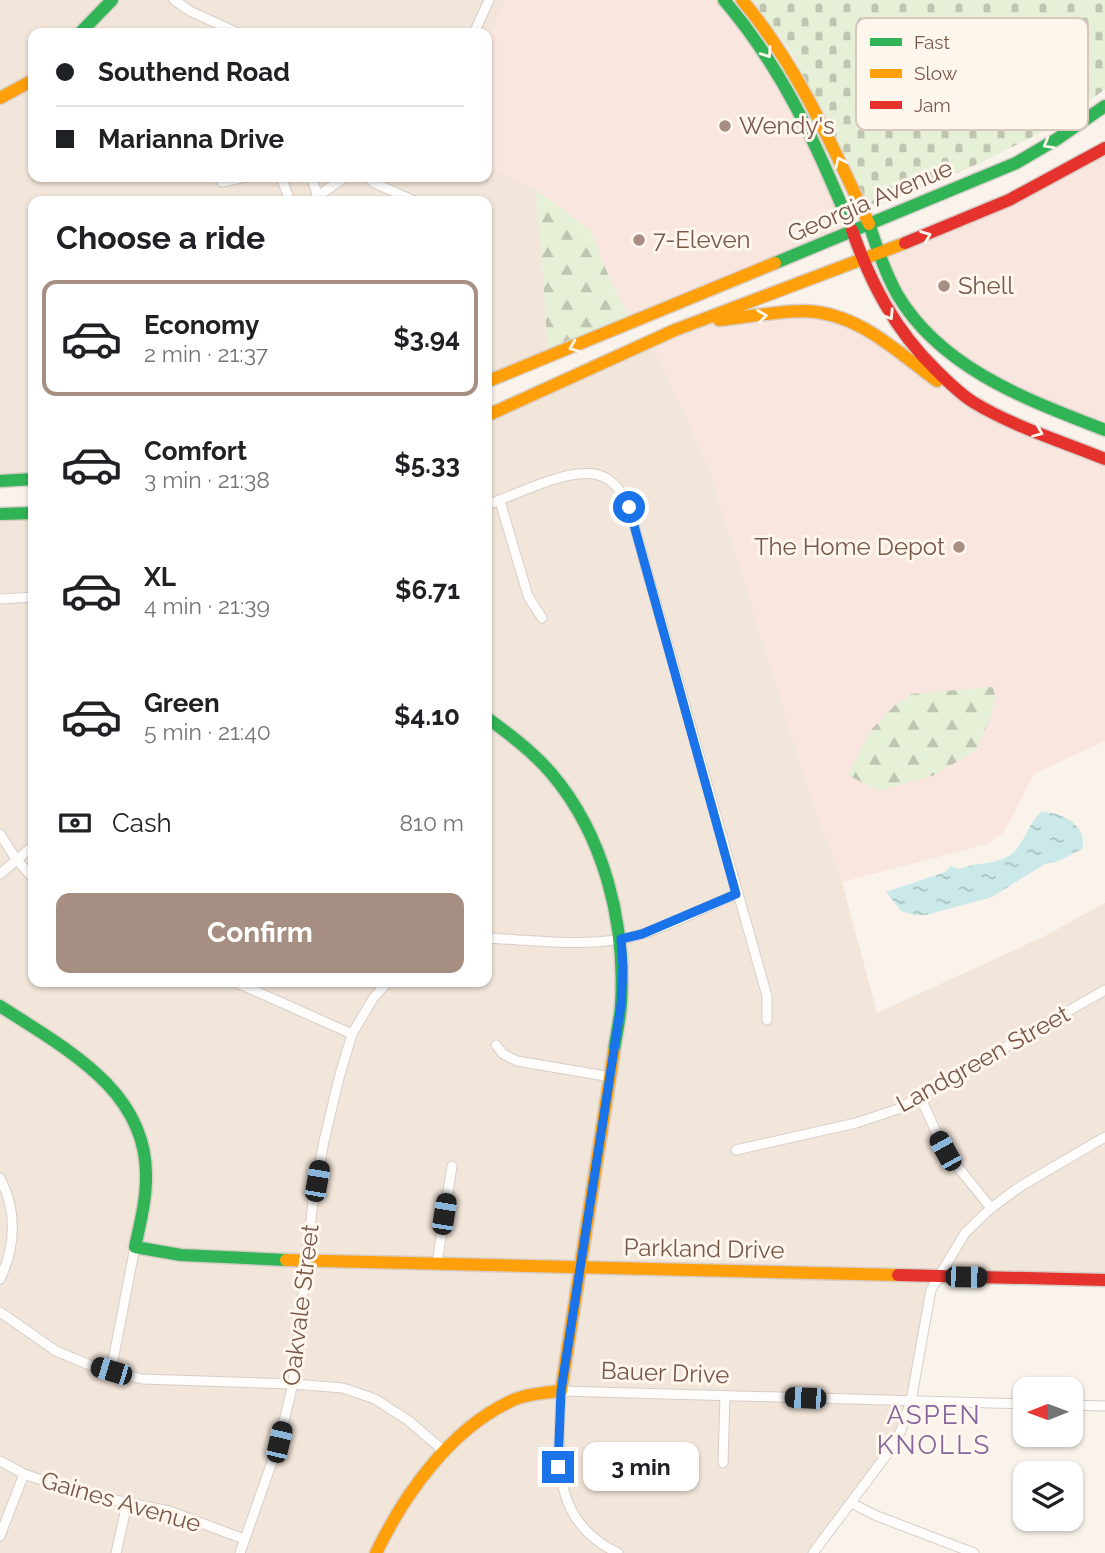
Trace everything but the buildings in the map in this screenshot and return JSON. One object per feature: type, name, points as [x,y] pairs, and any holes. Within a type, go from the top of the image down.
[{"type":"main road","points":[[85,28],[112,0]]},
{"type":"main road","points":[[724,0],[748,26],[787,86],[814,138],[877,295],[895,324],[925,360],[976,404]]},
{"type":"main road","points":[[742,0],[770,37],[811,101],[902,301],[928,334],[950,354],[984,377],[1105,430]]},
{"type":"main road","points":[[0,98],[28,83]]},
{"type":"main road","name":"Georgia Avenue","points":[[1088,118],[1105,106]]},
{"type":"main road","name":"Georgia Avenue","points":[[492,380],[1016,163],[1070,130]]},
{"type":"main road","name":"Georgia Avenue","points":[[492,413],[694,323],[880,254],[1009,200],[1105,148]]},
{"type":"main road","points":[[694,323],[793,312],[817,312],[843,317],[864,327],[948,388],[976,404],[1105,459]]},
{"type":"main road","points":[[0,481],[28,479]]},
{"type":"main road","points":[[0,514],[28,513]]},
{"type":"main road","points":[[492,722],[534,755],[564,790],[580,814],[593,839],[612,890],[621,939],[621,1005],[561,1391]]},
{"type":"main road","points":[[0,1006],[82,1063],[124,1101],[140,1135],[146,1168],[145,1191],[135,1247]]},
{"type":"main road","name":"Parkland Drive","points":[[135,1247],[181,1255],[307,1261],[1105,1280]]},
{"type":"main road","name":"Bauer Drive","points":[[376,1553],[400,1508],[445,1452],[471,1428],[506,1403],[524,1396],[561,1391]]},
{"type":"street","points":[[174,0],[190,11],[227,28]]},
{"type":"street","points":[[476,28],[489,0]]},
{"type":"street","points":[[323,196],[339,182]]},
{"type":"street","points":[[373,182],[404,196]]},
{"type":"street","points":[[492,503],[571,474],[593,472],[607,478],[618,488],[629,507],[736,894],[767,996],[767,1020]]},
{"type":"street","points":[[500,501],[528,596],[542,618]]},
{"type":"street","points":[[0,599],[28,597]]},
{"type":"street","points":[[0,834],[28,872]]},
{"type":"street","points":[[0,874],[28,850]]},
{"type":"street","points":[[492,939],[598,942],[621,939],[642,934],[736,894]]},
{"type":"street","points":[[246,987],[352,1034]]},
{"type":"street","name":"Oakvale Street","points":[[240,1553],[279,1442],[293,1384],[313,1202],[339,1078],[352,1034],[383,987]]},
{"type":"street","name":"Landgreen Street","points":[[736,1150],[856,1123],[898,1109],[1105,990]]},
{"type":"street","points":[[496,1045],[503,1054],[517,1061],[611,1077]]},
{"type":"street","points":[[920,1097],[945,1151],[991,1208]]},
{"type":"street","points":[[813,1553],[891,1449],[911,1401],[931,1290],[965,1233],[991,1208],[1021,1186],[1105,1137]]},
{"type":"street","points":[[437,1263],[452,1166]]},
{"type":"street","points":[[0,1178],[11,1207],[13,1234],[8,1260],[0,1279]]},
{"type":"street","points":[[111,1371],[135,1247]]},
{"type":"street","points":[[0,1311],[56,1351],[111,1371],[142,1378],[343,1388],[375,1399],[410,1421],[445,1452]]},
{"type":"street","points":[[561,1391],[558,1467],[561,1486],[572,1514],[587,1533],[618,1553]]},
{"type":"street","name":"Bauer Drive","points":[[561,1391],[1013,1404]]},
{"type":"street","points":[[723,1463],[725,1396]]},
{"type":"street","points":[[1083,1405],[1105,1406]]},
{"type":"street","name":"Gaines Avenue","points":[[0,1461],[24,1474],[80,1493],[169,1511],[244,1539]]},
{"type":"street","points":[[0,1536],[24,1474]]},
{"type":"street","points":[[851,1503],[877,1516],[974,1553]]},
{"type":"street","points":[[116,1553],[127,1504]]},
{"type":"shaded area","points":[[0,0],[505,0],[492,30],[492,28],[28,28],[28,182],[492,182],[492,168],[535,189],[548,358],[492,380],[492,196],[28,196],[28,479],[0,481]]},
{"type":"shaded area","points":[[505,0],[724,0],[771,58],[852,230],[632,323],[590,230],[535,189],[492,168],[492,30]]},
{"type":"shaded area","points":[[1105,148],[1105,430],[1016,393],[928,334],[880,254]]},
{"type":"shaded area","points":[[831,314],[948,388],[1105,459],[1105,741],[1034,774],[1004,832],[988,844],[842,882],[810,794],[708,465],[651,342],[694,323]]},
{"type":"shaded area","points":[[651,342],[708,465],[810,794],[842,882],[877,1013],[1043,937],[1105,903],[1105,1280],[938,1276],[901,1430],[813,1553],[0,1553],[0,514],[28,513],[28,987],[492,987],[492,414]]},
{"type":"green space","points":[[752,0],[1105,0],[1105,89],[1088,102],[1088,18],[856,18],[856,130],[1046,130],[980,163],[877,206],[865,200],[789,49]]},
{"type":"green space","points":[[535,189],[590,230],[632,323],[548,358],[542,257]]},
{"type":"green space","points":[[993,687],[995,697],[990,719],[976,750],[935,775],[878,791],[848,775],[870,731],[894,706],[911,694]]},
{"type":"water","points":[[1041,812],[1057,814],[1072,822],[1081,833],[1082,849],[1059,861],[1045,864],[992,897],[926,915],[901,911],[886,892],[945,872],[951,866],[960,869],[1007,857],[1017,849]]},
{"type":"traffic: fast","points":[[85,28],[112,0]]},
{"type":"traffic: fast","points":[[724,0],[782,81],[826,168],[852,230]]},
{"type":"traffic: fast","points":[[1088,118],[1105,106]]},
{"type":"traffic: fast","points":[[775,263],[1016,163],[1070,130]]},
{"type":"traffic: fast","points":[[869,224],[897,294],[915,320],[937,343],[962,362],[1017,394],[1105,430]]},
{"type":"traffic: fast","points":[[0,481],[28,479]]},
{"type":"traffic: fast","points":[[0,514],[28,513]]},
{"type":"traffic: fast","points":[[492,721],[512,736],[551,773],[569,797],[598,852],[608,881],[620,942],[621,1004],[614,1051]]},
{"type":"traffic: fast","points":[[0,1006],[50,1038],[98,1075],[118,1096],[133,1120],[143,1147],[146,1178],[144,1204],[135,1247],[181,1255],[286,1260]]},
{"type":"traffic: slow","points":[[742,0],[797,79],[869,224]]},
{"type":"traffic: slow","points":[[0,98],[28,83]]},
{"type":"traffic: slow","points":[[492,413],[675,330],[905,243]]},
{"type":"traffic: slow","points":[[492,380],[775,263]]},
{"type":"traffic: slow","points":[[719,320],[794,311],[824,313],[860,326],[937,381]]},
{"type":"traffic: slow","points":[[376,1553],[415,1487],[448,1447],[467,1430],[487,1414],[515,1399],[561,1391],[614,1051]]},
{"type":"traffic: slow","points":[[286,1260],[898,1275]]},
{"type":"traffic: jam","points":[[905,243],[1009,200],[1105,148]]},
{"type":"traffic: jam","points":[[852,230],[867,269],[896,322],[921,355],[954,387],[973,402],[1005,419],[1105,459]]},
{"type":"traffic: jam","points":[[898,1275],[1105,1280]]},
{"type":"place","name":"Wendy's","points":[[725,126]]},
{"type":"place","name":"7-Eleven","points":[[639,240]]},
{"type":"place","name":"Shell","points":[[944,286]]},
{"type":"place","name":"The Home Depot","points":[[959,547]]},
{"type":"district","name":"ASPEN KNOLLS","points":[[934,1430]]},
{"type":"route","points":[[558,1467],[561,1391],[621,1005],[621,939],[642,934],[736,894],[629,507]]}]
